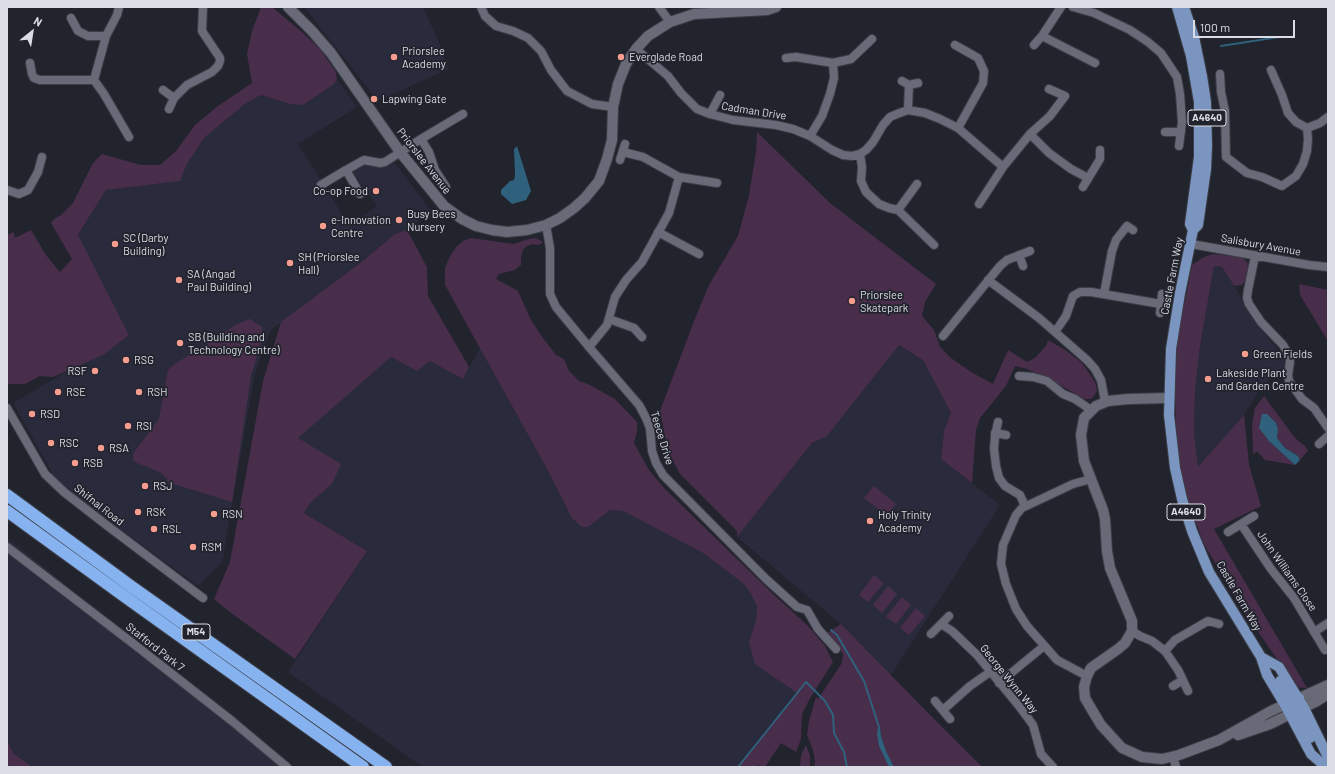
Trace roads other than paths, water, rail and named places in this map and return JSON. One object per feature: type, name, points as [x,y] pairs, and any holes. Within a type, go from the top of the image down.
[{"type":"highway","name":"M54","points":[[7,495],[132,587],[386,767]]},
{"type":"highway","name":"M54","points":[[7,511],[363,767]]},
{"type":"main road","name":"Castle Farm Way","points":[[1177,7],[1191,56],[1198,102],[1199,157],[1190,224],[1193,230],[1191,244],[1180,293],[1171,349],[1169,415],[1175,468],[1182,499],[1192,530],[1209,572],[1264,659],[1267,675],[1292,702],[1297,711],[1311,754],[1326,763]]},
{"type":"main road","name":"Castle Farm Way","points":[[1184,7],[1194,37],[1202,76],[1207,121],[1206,169],[1198,225],[1193,230]]},
{"type":"main road","points":[[1264,659],[1279,667],[1292,702],[1297,711],[1318,734],[1326,763]]},
{"type":"street","points":[[94,80],[106,36],[117,15],[119,7]]},
{"type":"street","points":[[169,109],[174,98],[187,85],[212,72],[218,66],[220,61],[220,58],[202,31],[203,7]]},
{"type":"street","name":"Priorslee Avenue","points":[[288,7],[331,53],[400,152],[444,206],[462,219],[492,230],[507,232],[527,230],[546,225],[560,218],[585,198],[599,180],[612,140],[613,107],[618,84],[626,64],[636,49],[648,36],[670,22],[694,14],[770,8]]},
{"type":"street","points":[[481,7],[486,16],[496,26],[513,31],[528,38],[541,51],[551,70],[567,91],[592,104],[613,107]]},
{"type":"street","points":[[659,7],[670,22]]},
{"type":"street","points":[[1034,45],[1042,36],[1061,7]]},
{"type":"street","points":[[1073,7],[1095,10],[1130,30],[1161,53],[1177,77],[1180,94],[1181,132],[1179,146]]},
{"type":"street","points":[[71,18],[78,31],[88,36],[106,36]]},
{"type":"street","points":[[1042,36],[1049,41],[1094,63]]},
{"type":"street","points":[[786,58],[796,57],[833,63],[851,59],[872,39]]},
{"type":"street","points":[[955,45],[978,58],[984,71],[983,83],[958,128]]},
{"type":"street","name":"Cadman Drive","points":[[636,49],[668,76],[681,93],[697,109],[733,120],[776,125],[793,129],[810,136],[843,155],[852,156],[860,154]]},
{"type":"street","points":[[30,63],[34,78],[40,80],[94,80]]},
{"type":"street","points":[[810,136],[822,116],[830,94],[834,78],[833,63]]},
{"type":"street","points":[[1271,70],[1288,113],[1296,122],[1307,128],[1320,123],[1328,117]]},
{"type":"street","points":[[1220,74],[1224,111],[1226,156],[1247,173],[1262,177],[1282,186],[1296,176],[1304,164],[1308,151],[1307,128]]},
{"type":"street","points":[[94,80],[129,137]]},
{"type":"street","points":[[908,110],[906,83],[918,83]]},
{"type":"street","points":[[978,204],[1003,167],[1030,134],[1050,116],[1065,96],[1049,89]]},
{"type":"street","points":[[163,90],[174,98]]},
{"type":"street","points":[[710,114],[720,95]]},
{"type":"street","points":[[930,244],[898,210],[879,204],[866,192],[861,181],[862,167],[860,154],[873,142],[883,125],[890,117],[908,110],[925,113],[940,119],[958,128],[1003,167]]},
{"type":"street","points":[[321,185],[364,160],[380,163],[385,162],[420,139],[463,114]]},
{"type":"street","points":[[1165,132],[1181,132]]},
{"type":"street","points":[[1030,134],[1049,153],[1071,169],[1088,178]]},
{"type":"street","points":[[420,139],[429,152],[435,170],[446,186]]},
{"type":"street","points":[[1083,187],[1100,159],[1100,150]]},
{"type":"street","points":[[623,152],[643,157],[679,177],[718,183]]},
{"type":"street","points":[[7,190],[20,194],[28,190],[38,172],[42,158]]},
{"type":"street","points":[[346,170],[360,194]]},
{"type":"street","points":[[589,347],[607,325],[615,298],[626,280],[642,262],[658,232],[668,213],[679,177]]},
{"type":"street","points":[[898,210],[917,184]]},
{"type":"street","name":"Teece Drive","points":[[546,225],[550,248],[550,294],[556,307],[640,405],[650,428],[652,451],[656,463],[663,475],[766,579],[797,607],[807,610],[818,629],[836,649]]},
{"type":"street","points":[[1104,294],[1112,251],[1116,240],[1126,225]]},
{"type":"street","points":[[658,232],[699,254]]},
{"type":"street","name":"Salisbury Avenue","points":[[1191,244],[1255,256],[1328,267]]},
{"type":"street","points":[[943,336],[1000,266],[1007,260],[1030,251]]},
{"type":"street","points":[[1019,255],[1023,266]]},
{"type":"street","points":[[1255,256],[1247,298],[1260,322],[1283,345],[1289,355],[1289,381],[1302,399],[1314,408],[1328,428]]},
{"type":"street","points":[[988,280],[1039,318],[1095,369],[1101,380],[1106,401]]},
{"type":"street","points":[[1055,332],[1066,316],[1073,296],[1080,292],[1104,294],[1161,304]]},
{"type":"street","points":[[1160,313],[1162,294]]},
{"type":"street","points":[[609,319],[634,328],[642,337]]},
{"type":"street","points":[[1018,376],[1033,377],[1047,381],[1063,394],[1075,399],[1091,410]]},
{"type":"street","points":[[1169,398],[1106,401],[1096,406],[1084,418],[1081,435],[1084,461],[1105,518],[1107,551],[1110,568],[1130,612],[1132,621],[1132,631],[1122,646],[1091,668],[1084,686],[1085,698],[1102,725],[1122,748],[1142,757],[1162,759],[1173,757],[1219,740],[1257,729],[1297,711],[1328,694]]},
{"type":"street","name":"Shifnal Road","points":[[7,408],[10,421],[45,474],[64,492],[203,598]]},
{"type":"street","points":[[998,422],[995,433],[996,466],[999,478],[1005,486],[1020,495],[1025,506]]},
{"type":"street","points":[[995,433],[1006,435]]},
{"type":"street","points":[[1319,444],[1328,436]]},
{"type":"street","points":[[1087,676],[1057,660],[1027,626],[1016,609],[1006,584],[1002,564],[1003,545],[1016,515],[1025,506],[1073,484],[1091,479]]},
{"type":"street","name":"John Williams Close","points":[[1228,532],[1254,516]]},
{"type":"street","name":"John Williams Close","points":[[1241,524],[1271,569],[1294,598],[1325,650]]},
{"type":"street","name":"Stafford Park 7","points":[[7,546],[159,664],[287,767]]},
{"type":"street","points":[[930,634],[949,616]]},
{"type":"street","points":[[1165,651],[1176,640],[1208,621],[1219,624]]},
{"type":"street","points":[[1314,632],[1328,623]]},
{"type":"street","name":"George Wynn Way","points":[[941,624],[952,631],[966,645],[1019,706],[1033,726],[1041,754],[1053,767]]},
{"type":"street","points":[[1132,631],[1152,641],[1165,651],[1178,670],[1188,691]]},
{"type":"street","points":[[999,683],[1044,646]]},
{"type":"street","points":[[943,710],[970,686],[990,672]]},
{"type":"street","points":[[1173,686],[1183,680]]},
{"type":"street","points":[[1219,740],[1328,685]]},
{"type":"street","points":[[935,701],[950,719]]},
{"type":"street","points":[[1173,757],[1176,767]]},
{"type":"water","points":[[517,146],[531,191],[526,200],[512,204],[501,194],[501,190],[510,181],[514,180],[514,149]]},
{"type":"water","points":[[1262,414],[1267,414],[1276,423],[1278,429],[1277,438],[1285,448],[1298,456],[1300,460],[1295,465],[1269,441],[1259,428]]},
{"type":"water","points":[[880,727],[881,736],[886,751],[894,767],[889,767],[879,746],[877,733],[878,728]]},
{"type":"waterway","points":[[1221,46],[1279,37]]},
{"type":"waterway","points":[[831,630],[837,635],[864,681],[879,727]]},
{"type":"waterway","points":[[738,767],[806,682],[825,701],[833,715],[834,733],[844,752],[847,767]]},
{"type":"place","name":"Priorslee Academy","points":[[394,57]]},
{"type":"place","name":"Everglade Road","points":[[621,57]]},
{"type":"place","name":"Lapwing Gate","points":[[374,99]]},
{"type":"place","name":"Co-op Food","points":[[376,191]]},
{"type":"place","name":"Busy Bees Nursery","points":[[399,220]]},
{"type":"place","name":"e-Innovation Centre","points":[[323,226]]},
{"type":"place","name":"SC (Darby Building)","points":[[115,244]]},
{"type":"place","name":"SH (Priorslee Hall)","points":[[290,263]]},
{"type":"place","name":"SA (Angad Paul Building)","points":[[179,280]]},
{"type":"place","name":"Priorslee Skatepark","points":[[852,301]]},
{"type":"place","name":"SB (Building and Technology Centre)","points":[[180,343]]},
{"type":"place","name":"Green Fields","points":[[1245,354]]},
{"type":"place","name":"RSG","points":[[126,360]]},
{"type":"place","name":"RSF","points":[[95,371]]},
{"type":"place","name":"Lakeside Plant and Garden Centre","points":[[1208,379]]},
{"type":"place","name":"RSE","points":[[58,392]]},
{"type":"place","name":"RSH","points":[[139,392]]},
{"type":"place","name":"RSD","points":[[32,414]]},
{"type":"place","name":"RSI","points":[[128,426]]},
{"type":"place","name":"RSC","points":[[51,443]]},
{"type":"place","name":"RSA","points":[[101,448]]},
{"type":"place","name":"RSB","points":[[75,463]]},
{"type":"place","name":"RSJ","points":[[145,486]]},
{"type":"place","name":"RSK","points":[[138,512]]},
{"type":"place","name":"RSN","points":[[214,514]]},
{"type":"place","name":"Holy Trinity Academy","points":[[870,521]]},
{"type":"place","name":"RSL","points":[[154,529]]},
{"type":"place","name":"RSM","points":[[193,547]]}]
